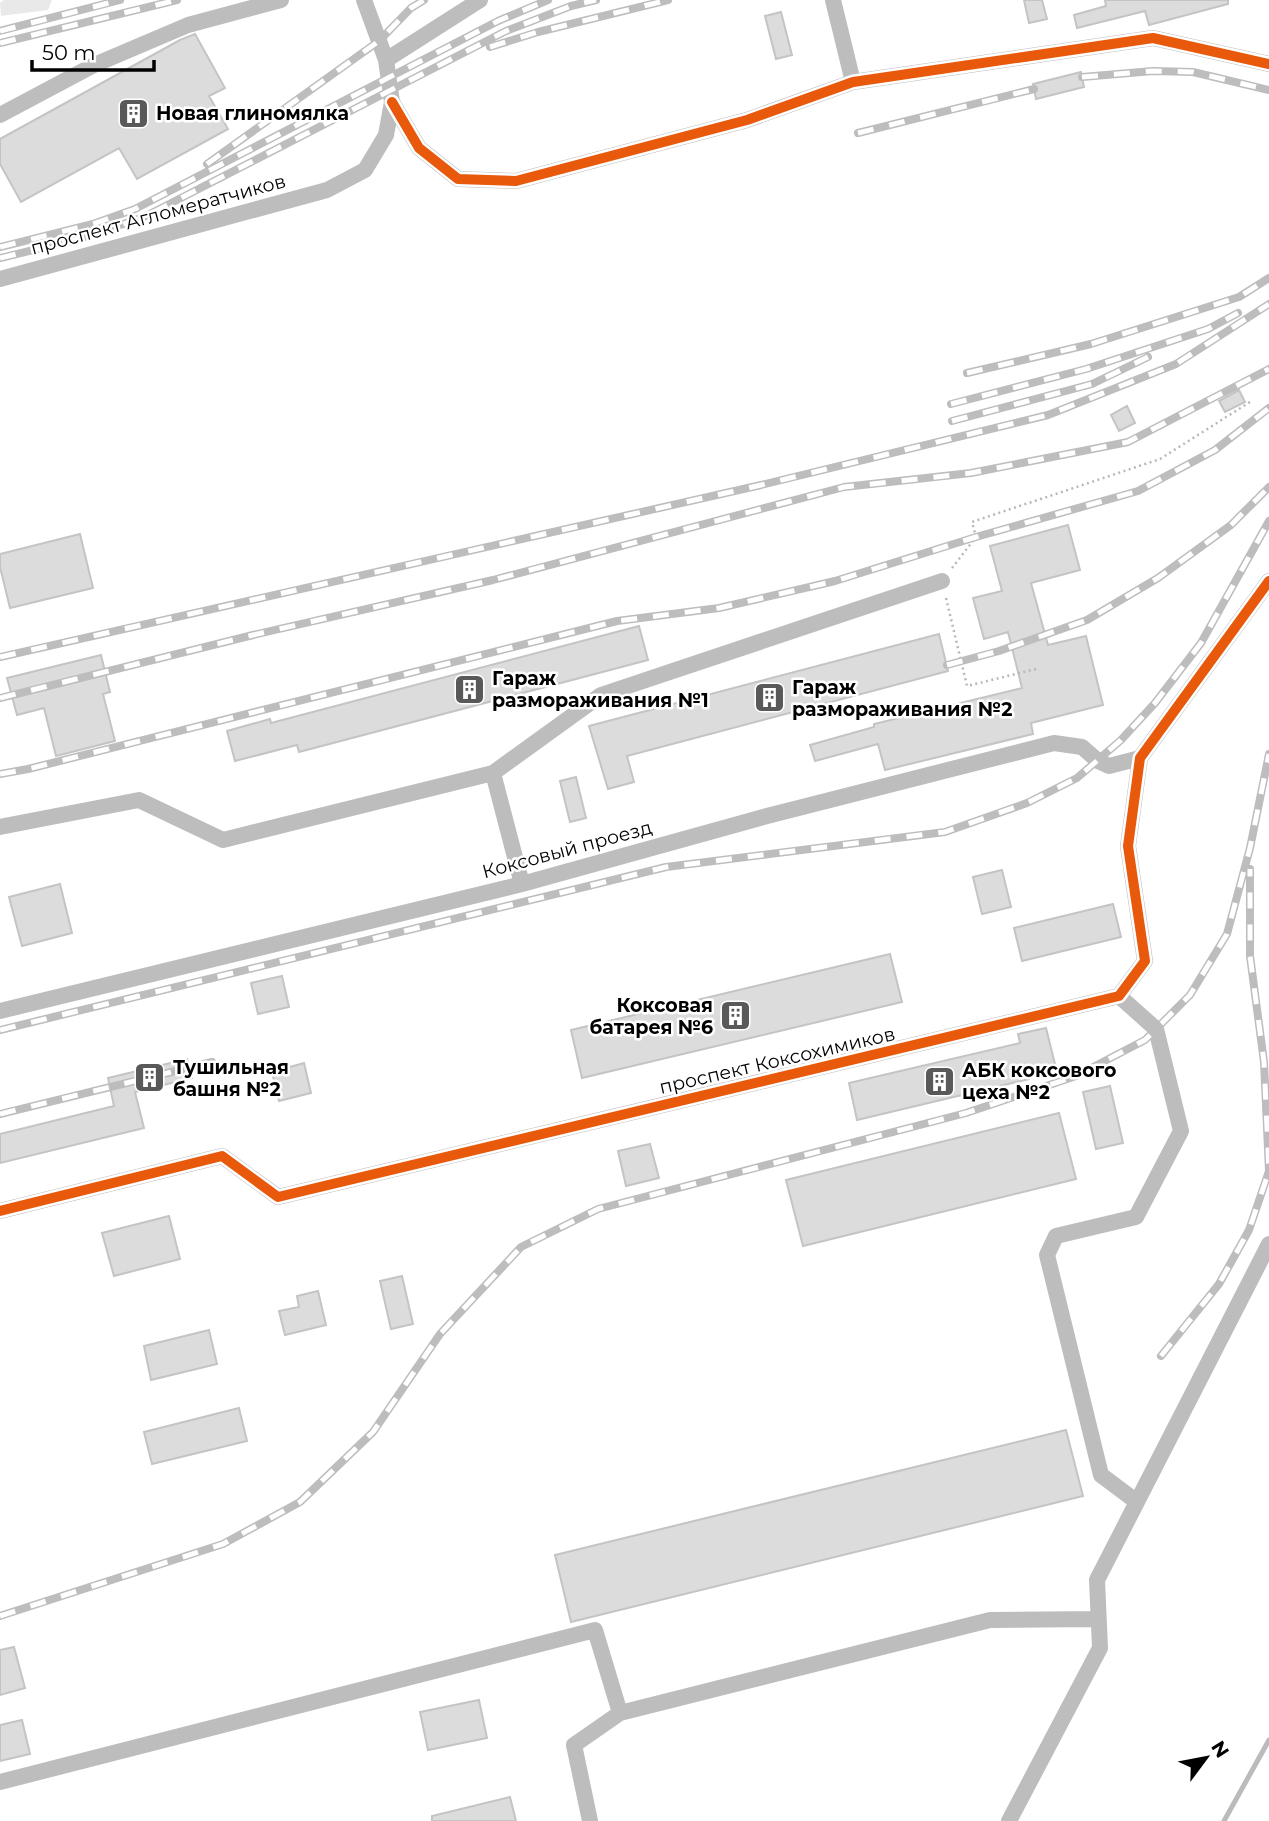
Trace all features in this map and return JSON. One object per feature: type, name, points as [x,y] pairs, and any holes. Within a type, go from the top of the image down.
[{"type":"street","points":[[0,115],[94,65],[188,25],[281,0]]},
{"type":"street","points":[[364,0],[386,60],[393,102],[419,148],[458,179],[516,181],[747,120],[853,82],[1153,38],[1269,64]]},
{"type":"street","points":[[386,60],[480,0]]},
{"type":"street","points":[[833,0],[853,82]]},
{"type":"street","name":"проспект Агломератчиков","points":[[0,279],[327,190],[365,170],[386,135],[393,102]]},
{"type":"street","points":[[0,827],[139,800],[223,840],[493,773],[601,695],[942,581]]},
{"type":"street","points":[[1137,1502],[1101,1475],[1047,1255],[1056,1236],[1136,1217],[1181,1131],[1156,1029],[1119,996],[1145,961],[1128,846],[1140,758],[1269,582]]},
{"type":"street","name":"Коксовый проезд","points":[[0,1011],[522,884],[767,816],[1054,743],[1082,747],[1098,761],[1109,766],[1140,758]]},
{"type":"street","points":[[493,773],[522,884]]},
{"type":"street","name":"проспект Коксохимиков","points":[[0,1211],[222,1156],[278,1197],[1119,996]]},
{"type":"street","points":[[1009,1821],[1100,1648],[1097,1580],[1269,1244]]},
{"type":"street","points":[[590,1821],[574,1745],[620,1713],[990,1620],[1098,1619]]},
{"type":"street","points":[[0,1782],[595,1630],[620,1713]]},
{"type":"path","points":[[1036,669],[967,686],[942,581],[976,537],[972,522],[1160,459],[1250,402]]},
{"type":"shaded area","points":[[4,0],[52,0],[48,10],[1,16],[0,3]]},
{"type":"building","points":[[1024,0],[1042,0],[1047,19],[1029,23]]},
{"type":"building","points":[[1105,0],[1228,0],[1228,4],[1149,25],[1145,11],[1077,28],[1074,15],[1106,6]]},
{"type":"building","points":[[781,12],[792,55],[776,59],[765,16]]},
{"type":"building","name":"Новая глиномялка","points":[[195,34],[225,88],[209,96],[228,129],[137,179],[119,148],[21,202],[0,164],[0,139]]},
{"type":"building","points":[[1081,72],[1084,87],[1036,99],[1033,84]]},
{"type":"building","points":[[1239,390],[1245,402],[1225,412],[1219,401]]},
{"type":"building","points":[[1127,406],[1135,423],[1119,431],[1111,415]]},
{"type":"building","points":[[1068,525],[1080,570],[1031,583],[1048,645],[1086,636],[1103,705],[1031,723],[1033,734],[885,770],[878,744],[815,761],[810,745],[874,727],[874,724],[1022,688],[1008,632],[984,639],[973,598],[1002,591],[990,546]]},
{"type":"building","points":[[80,534],[93,588],[10,608],[0,567],[0,554]]},
{"type":"building","name":"Гараж размораживания №1","points":[[639,626],[648,660],[299,752],[297,745],[235,761],[227,731],[270,719],[271,723]]},
{"type":"building","name":"Гараж размораживания №2","points":[[939,634],[948,671],[627,756],[634,782],[608,789],[589,726]]},
{"type":"building","points":[[101,655],[110,692],[103,694],[115,741],[56,756],[44,708],[17,715],[7,678]]},
{"type":"building","points":[[576,777],[586,818],[570,822],[560,781]]},
{"type":"building","points":[[1002,870],[1011,907],[982,914],[973,877]]},
{"type":"building","points":[[60,884],[72,933],[22,946],[9,897]]},
{"type":"building","points":[[1113,904],[1121,937],[1022,961],[1014,928]]},
{"type":"building","name":"Коксовая батарея №6","points":[[890,954],[902,1002],[582,1078],[571,1030]]},
{"type":"building","points":[[282,976],[289,1007],[258,1014],[251,983]]},
{"type":"building","name":"АБК коксового цеха №2","points":[[1046,1028],[1055,1064],[1027,1071],[1029,1079],[857,1120],[849,1083],[1020,1043],[1018,1034]]},
{"type":"building","points":[[187,1059],[192,1078],[135,1092],[144,1128],[0,1163],[0,1134],[114,1106],[108,1078]]},
{"type":"building","points":[[304,1063],[311,1093],[279,1101],[272,1072]]},
{"type":"building","points":[[1110,1086],[1123,1143],[1096,1149],[1083,1092]]},
{"type":"building","points":[[1059,1113],[1076,1179],[803,1246],[786,1180]]},
{"type":"building","points":[[650,1144],[659,1178],[626,1186],[618,1151]]},
{"type":"building","points":[[169,1216],[180,1259],[114,1276],[102,1233]]},
{"type":"building","points":[[402,1276],[413,1324],[391,1329],[380,1281]]},
{"type":"building","points":[[318,1291],[326,1325],[285,1335],[279,1311],[299,1307],[297,1296]]},
{"type":"building","points":[[209,1330],[217,1364],[151,1380],[144,1346]]},
{"type":"building","points":[[239,1408],[247,1441],[152,1464],[144,1432]]},
{"type":"building","points":[[1066,1430],[1083,1496],[571,1622],[555,1555]]},
{"type":"building","points":[[14,1647],[25,1688],[0,1695],[0,1650]]},
{"type":"building","points":[[479,1700],[487,1738],[428,1750],[420,1712]]},
{"type":"building","points":[[22,1720],[30,1754],[0,1761],[0,1725]]},
{"type":"building","points":[[510,1797],[516,1821],[432,1821],[432,1816]]},
{"type":"waterway","points":[[1224,1821],[1269,1740]]},
{"type":"railway","points":[[0,31],[120,0]]},
{"type":"railway","points":[[0,43],[177,0]]},
{"type":"railway","points":[[207,164],[379,41],[411,8],[424,0]]},
{"type":"railway","points":[[0,247],[93,224],[135,209],[498,21],[548,0]]},
{"type":"railway","points":[[0,258],[79,239],[144,217],[506,31],[571,6],[596,0]]},
{"type":"railway","points":[[490,47],[538,32],[668,0]]},
{"type":"railway","points":[[1082,77],[1153,71],[1193,72],[1269,90]]},
{"type":"railway","points":[[858,133],[1034,89]]},
{"type":"railway","points":[[967,373],[1091,344],[1239,297],[1269,278]]},
{"type":"railway","points":[[0,657],[761,485],[1048,415],[1176,364],[1269,304]]},
{"type":"railway","points":[[951,404],[1086,369],[1208,329],[1238,313]]},
{"type":"railway","points":[[952,421],[1092,384],[1148,357]]},
{"type":"railway","points":[[0,698],[253,635],[493,580],[844,487],[971,473],[1128,442],[1269,369]]},
{"type":"railway","points":[[0,774],[617,621],[719,608],[835,581],[1138,491],[1215,450],[1269,408]]},
{"type":"railway","points":[[947,665],[999,651],[1087,620],[1158,578],[1231,525],[1269,487]]},
{"type":"railway","points":[[0,1030],[666,867],[945,832],[1027,803],[1077,778],[1121,740],[1155,703],[1201,643],[1269,521]]},
{"type":"railway","points":[[0,1616],[223,1544],[300,1502],[373,1432],[440,1334],[521,1247],[598,1209],[966,1113],[1076,1076],[1145,1040],[1190,995],[1227,934],[1250,848],[1269,754]]},
{"type":"railway","points":[[1161,1356],[1219,1284],[1249,1230],[1269,1171],[1264,1062],[1250,956],[1250,869]]},
{"type":"railway","points":[[0,1114],[212,1062]]},
{"type":"cycle path","points":[[392,102],[419,148],[458,179],[516,181],[747,120],[853,82],[1153,38],[1269,64]]},
{"type":"cycle path","points":[[0,1211],[222,1156],[278,1197],[1119,996],[1145,961],[1128,846],[1140,758],[1269,581]]},
{"type":"place","name":"Новая глиномялка","points":[[133,113]]},
{"type":"place","name":"Гараж размораживания №1","points":[[469,689]]},
{"type":"place","name":"Гараж размораживания №2","points":[[769,698]]},
{"type":"place","name":"Коксовая батарея №6","points":[[736,1016]]},
{"type":"place","name":"Тушильная башня №2","points":[[150,1078]]},
{"type":"place","name":"АБК коксового цеха №2","points":[[939,1081]]}]
